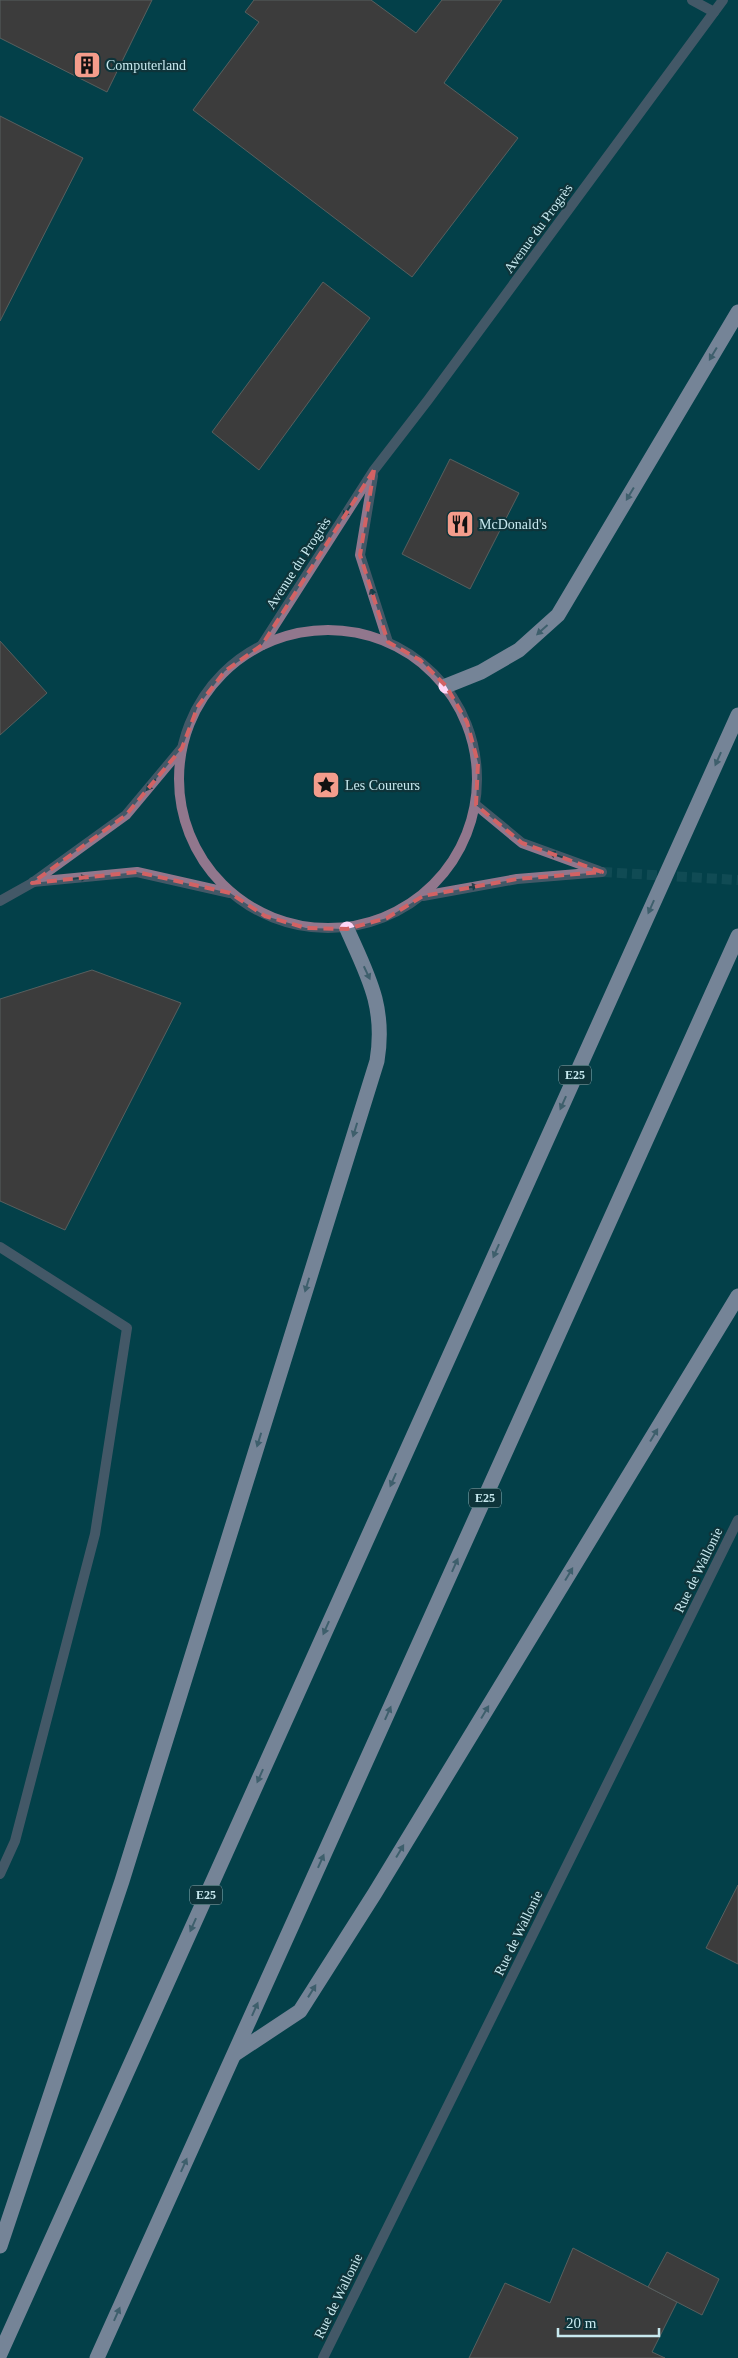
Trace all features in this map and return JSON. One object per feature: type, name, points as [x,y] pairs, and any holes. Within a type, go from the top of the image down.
[{"type":"highway","points":[[446,686],[481,672],[519,650],[558,615],[738,312]]},
{"type":"highway","name":"E25","points":[[0,2354],[738,715]]},
{"type":"highway","points":[[0,2246],[122,1881],[377,1061],[381,1037],[378,1005],[370,980],[347,928]]},
{"type":"highway","name":"E25","points":[[97,2358],[738,936]]},
{"type":"highway","points":[[235,2054],[300,2011],[375,1893],[738,1296]]},
{"type":"street","points":[[692,0],[714,12]]},
{"type":"street","name":"Avenue du Progrès","points":[[262,645],[374,470],[428,400],[723,0]]},
{"type":"street","name":"Avenue du Progrès","points":[[374,470],[360,555],[388,642]]},
{"type":"street","points":[[346,630],[388,642],[420,660],[446,686],[467,722],[478,763],[476,805],[458,855],[423,896],[387,918],[347,928],[306,928],[265,916],[230,893],[197,852],[180,801],[182,748],[198,706],[225,671],[262,645],[303,632],[346,630]]},
{"type":"street","points":[[0,901],[32,882],[126,815],[182,748]]},
{"type":"street","points":[[423,896],[517,879],[602,872],[522,843],[476,805]]},
{"type":"street","points":[[32,882],[137,872],[230,893]]},
{"type":"street","points":[[0,1247],[127,1328],[94,1534],[15,1841],[0,1874]]},
{"type":"street","name":"Rue de Wallonie","points":[[323,2358],[738,1520]]},
{"type":"highlighted area","points":[[374,470],[360,555],[388,642],[420,660],[446,686],[467,722],[478,763],[476,805],[522,843],[602,872],[517,879],[423,896],[387,918],[347,929],[306,928],[265,916],[230,893],[137,872],[32,883],[126,815],[182,748],[198,706],[225,671],[262,645]]},
{"type":"building","name":"Computerland","points":[[0,0],[152,0],[107,92],[0,38]]},
{"type":"building","points":[[254,0],[371,0],[416,33],[442,0],[502,0],[444,83],[518,138],[412,277],[193,110],[259,22],[245,12]]},
{"type":"building","points":[[0,116],[83,158],[0,321]]},
{"type":"building","points":[[323,282],[370,318],[259,470],[212,432]]},
{"type":"building","name":"McDonald's","points":[[450,459],[519,493],[470,589],[402,554]]},
{"type":"building","points":[[0,641],[47,693],[0,735]]},
{"type":"building","points":[[92,970],[181,1003],[65,1230],[0,1201],[0,999]]},
{"type":"building","points":[[738,1885],[738,1964],[706,1948]]},
{"type":"building","points":[[573,2248],[677,2302],[652,2352],[665,2358],[469,2358],[505,2283],[550,2303]]},
{"type":"building","points":[[667,2252],[719,2279],[702,2315],[648,2287]]},
{"type":"tunnel","points":[[602,872],[738,880]]},
{"type":"place","name":"Computerland","points":[[87,65]]},
{"type":"place","name":"McDonald's","points":[[460,524]]},
{"type":"place","name":"Les Coureurs","points":[[326,785]]}]
